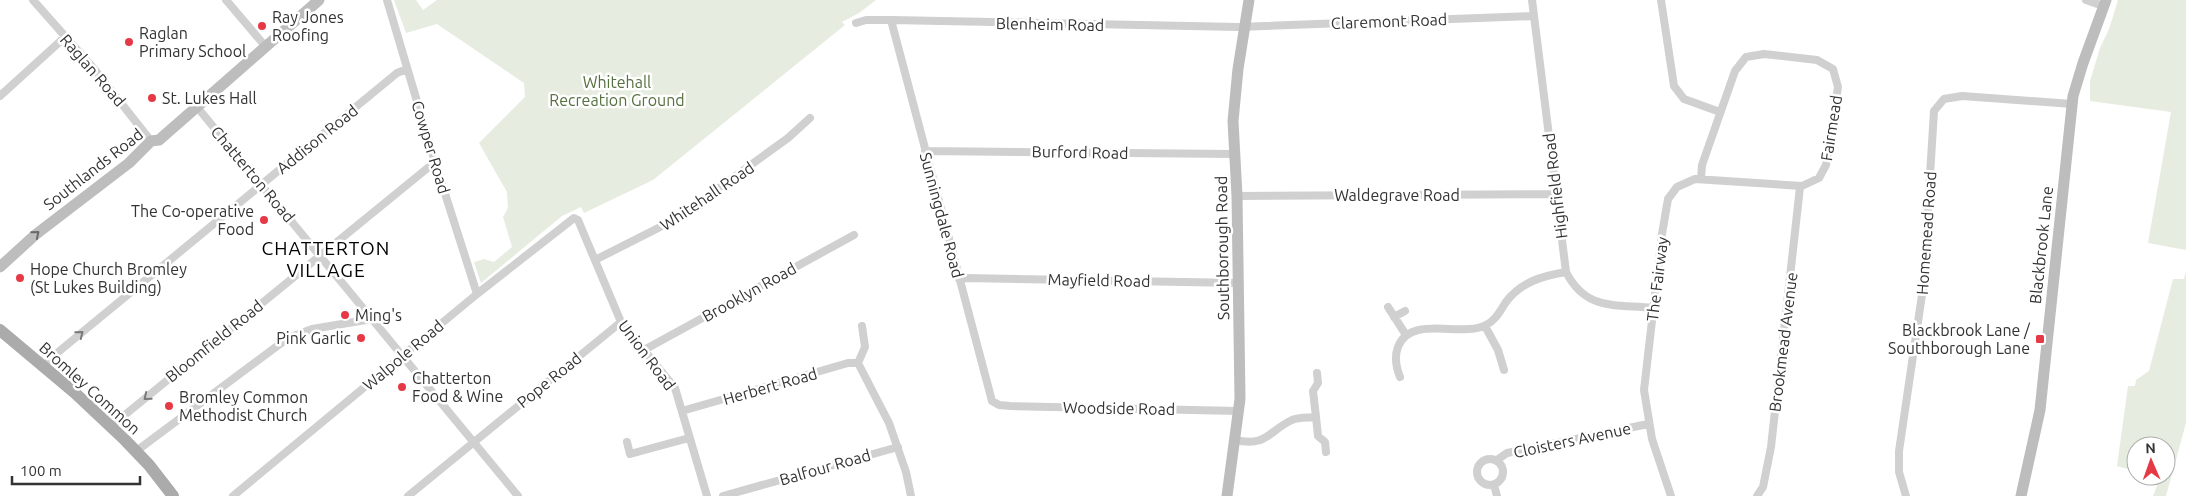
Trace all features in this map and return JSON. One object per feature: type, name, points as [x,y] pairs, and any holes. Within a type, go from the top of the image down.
[{"type":"main road","name":"Bromley Common","points":[[0,330],[44,366],[110,427],[135,452],[172,496]]},
{"type":"street","name":"Raglan Road","points":[[33,0],[106,84],[151,141]]},
{"type":"street","points":[[226,0],[266,47]]},
{"type":"street","name":"Southlands Road","points":[[0,267],[35,235],[128,163],[151,141],[159,140],[319,0]]},
{"type":"street","name":"Cowper Road","points":[[387,0],[435,162],[478,294]]},
{"type":"street","name":"Southborough Road","points":[[1227,496],[1239,411],[1239,283],[1234,105],[1248,0]]},
{"type":"street","name":"Highfield Road","points":[[1532,0],[1566,272],[1580,293],[1594,301],[1653,308]]},
{"type":"street","points":[[1661,0],[1674,86],[1684,99],[1720,112]]},
{"type":"street","points":[[2086,0],[2105,3]]},
{"type":"street","name":"Blackbrook Lane","points":[[2021,496],[2040,410],[2072,104],[2082,63],[2105,3]]},
{"type":"street","name":"Claremont Road","points":[[1244,27],[1534,16]]},
{"type":"street","name":"Blenheim Road","points":[[856,23],[866,20],[891,20],[1244,27]]},
{"type":"street","name":"Sunningdale Road","points":[[891,20],[991,397],[999,405]]},
{"type":"street","points":[[0,96],[65,37]]},
{"type":"street","name":"Fairmead","points":[[1701,179],[1702,165],[1735,71],[1741,61],[1751,54],[1764,54],[1817,60],[1833,69],[1838,87],[1826,165],[1819,178],[1800,186]]},
{"type":"street","name":"Addison Road","points":[[44,366],[57,353],[397,73],[407,69]]},
{"type":"street","name":"Homemead Road","points":[[1906,496],[1899,472],[1899,451],[1923,288],[1934,111],[1944,100],[1962,96],[2072,104]]},
{"type":"street","name":"Chatterton Road","points":[[197,107],[518,496]]},
{"type":"street","name":"Whitehall Road","points":[[595,260],[676,219],[788,138],[810,118]]},
{"type":"street","name":"Burford Road","points":[[925,151],[1236,154]]},
{"type":"street","name":"Bloomfield Road","points":[[110,427],[435,162]]},
{"type":"street","name":"The Fairway","points":[[1670,496],[1648,424],[1644,390],[1668,199],[1677,187],[1684,182],[1701,179],[1800,186]]},
{"type":"street","name":"Brookmead Avenue","points":[[1757,496],[1763,487],[1771,447],[1800,186]]},
{"type":"street","name":"Waldegrave Road","points":[[1237,196],[1556,194]]},
{"type":"street","name":"Union Road","points":[[576,218],[621,322],[672,383],[707,496]]},
{"type":"street","name":"Walpole Road","points":[[233,496],[566,222],[576,218]]},
{"type":"street","name":"Brooklyn Road","points":[[644,350],[854,236]]},
{"type":"street","points":[[1407,370],[1399,375],[1395,354],[1399,344],[1406,335],[1428,328],[1460,330],[1486,326],[1497,317],[1516,291],[1528,282],[1566,272]]},
{"type":"street","name":"Mayfield Road","points":[[959,279],[1239,283]]},
{"type":"street","points":[[1388,307],[1406,335]]},
{"type":"street","points":[[1394,317],[1405,310]]},
{"type":"street","points":[[135,452],[288,338],[312,330],[372,319]]},
{"type":"street","name":"Pope Road","points":[[408,496],[621,322]]},
{"type":"street","points":[[862,326],[865,347],[858,363],[877,397],[898,447],[911,496]]},
{"type":"street","points":[[1486,326],[1498,350],[1504,370]]},
{"type":"street","name":"Herbert Road","points":[[682,411],[848,363],[858,363]]},
{"type":"street","points":[[1317,373],[1318,383],[1313,391],[1318,436],[1325,442],[1326,452]]},
{"type":"street","name":"Woodside Road","points":[[999,405],[1239,411]]},
{"type":"street","points":[[1235,440],[1255,442],[1295,419],[1316,417]]},
{"type":"street","name":"Cloisters Avenue","points":[[1497,460],[1507,453],[1648,424]]},
{"type":"street","points":[[627,442],[630,454],[689,438]]},
{"type":"street","name":"Balfour Road","points":[[723,496],[898,447]]},
{"type":"street","name":"Cloisters Avenue","points":[[1489,458],[1497,460],[1502,465],[1504,475],[1494,485],[1484,484],[1480,481],[1477,472],[1480,463],[1489,458]]},
{"type":"street","points":[[1494,485],[1497,496]]},
{"type":"green space","name":"Whitehall Recreation Ground","points":[[394,0],[416,0],[423,10],[437,0],[876,0],[859,13],[842,22],[845,25],[653,180],[584,213],[581,207],[562,216],[481,283],[474,262],[484,259],[494,262],[512,247],[503,217],[508,208],[507,192],[479,143],[525,97],[524,83],[437,24],[406,33]]},
{"type":"green space","points":[[2118,0],[2186,0],[2186,250],[2148,243],[2171,112],[2090,101],[2090,81]]},
{"type":"green space","points":[[2186,271],[2186,423],[2176,460],[2176,436],[2126,436],[2126,468],[2117,466],[2128,386],[2135,386],[2136,380],[2149,371],[2173,279],[2184,279]]},
{"type":"green space","points":[[2157,486],[2169,486],[2166,496],[2153,496]]},
{"type":"place","name":"Ray Jones Roofing","points":[[262,26]]},
{"type":"place","name":"Raglan Primary School","points":[[129,42]]},
{"type":"place","name":"St. Lukes Hall","points":[[152,98]]},
{"type":"place","name":"The Co-operative Food","points":[[264,220]]},
{"type":"place","name":"Hope Church Bromley (St Lukes Building)","points":[[20,278]]},
{"type":"place","name":"Ming's","points":[[345,315]]},
{"type":"place","name":"Pink Garlic","points":[[361,338]]},
{"type":"place","name":"Blackbrook Lane / Southborough Lane","points":[[2040,339]]},
{"type":"place","name":"Chatterton Food & Wine","points":[[402,387]]},
{"type":"place","name":"Bromley Common Methodist Church","points":[[169,406]]},
{"type":"district","name":"CHATTERTON VILLAGE","points":[[326,259]]}]
